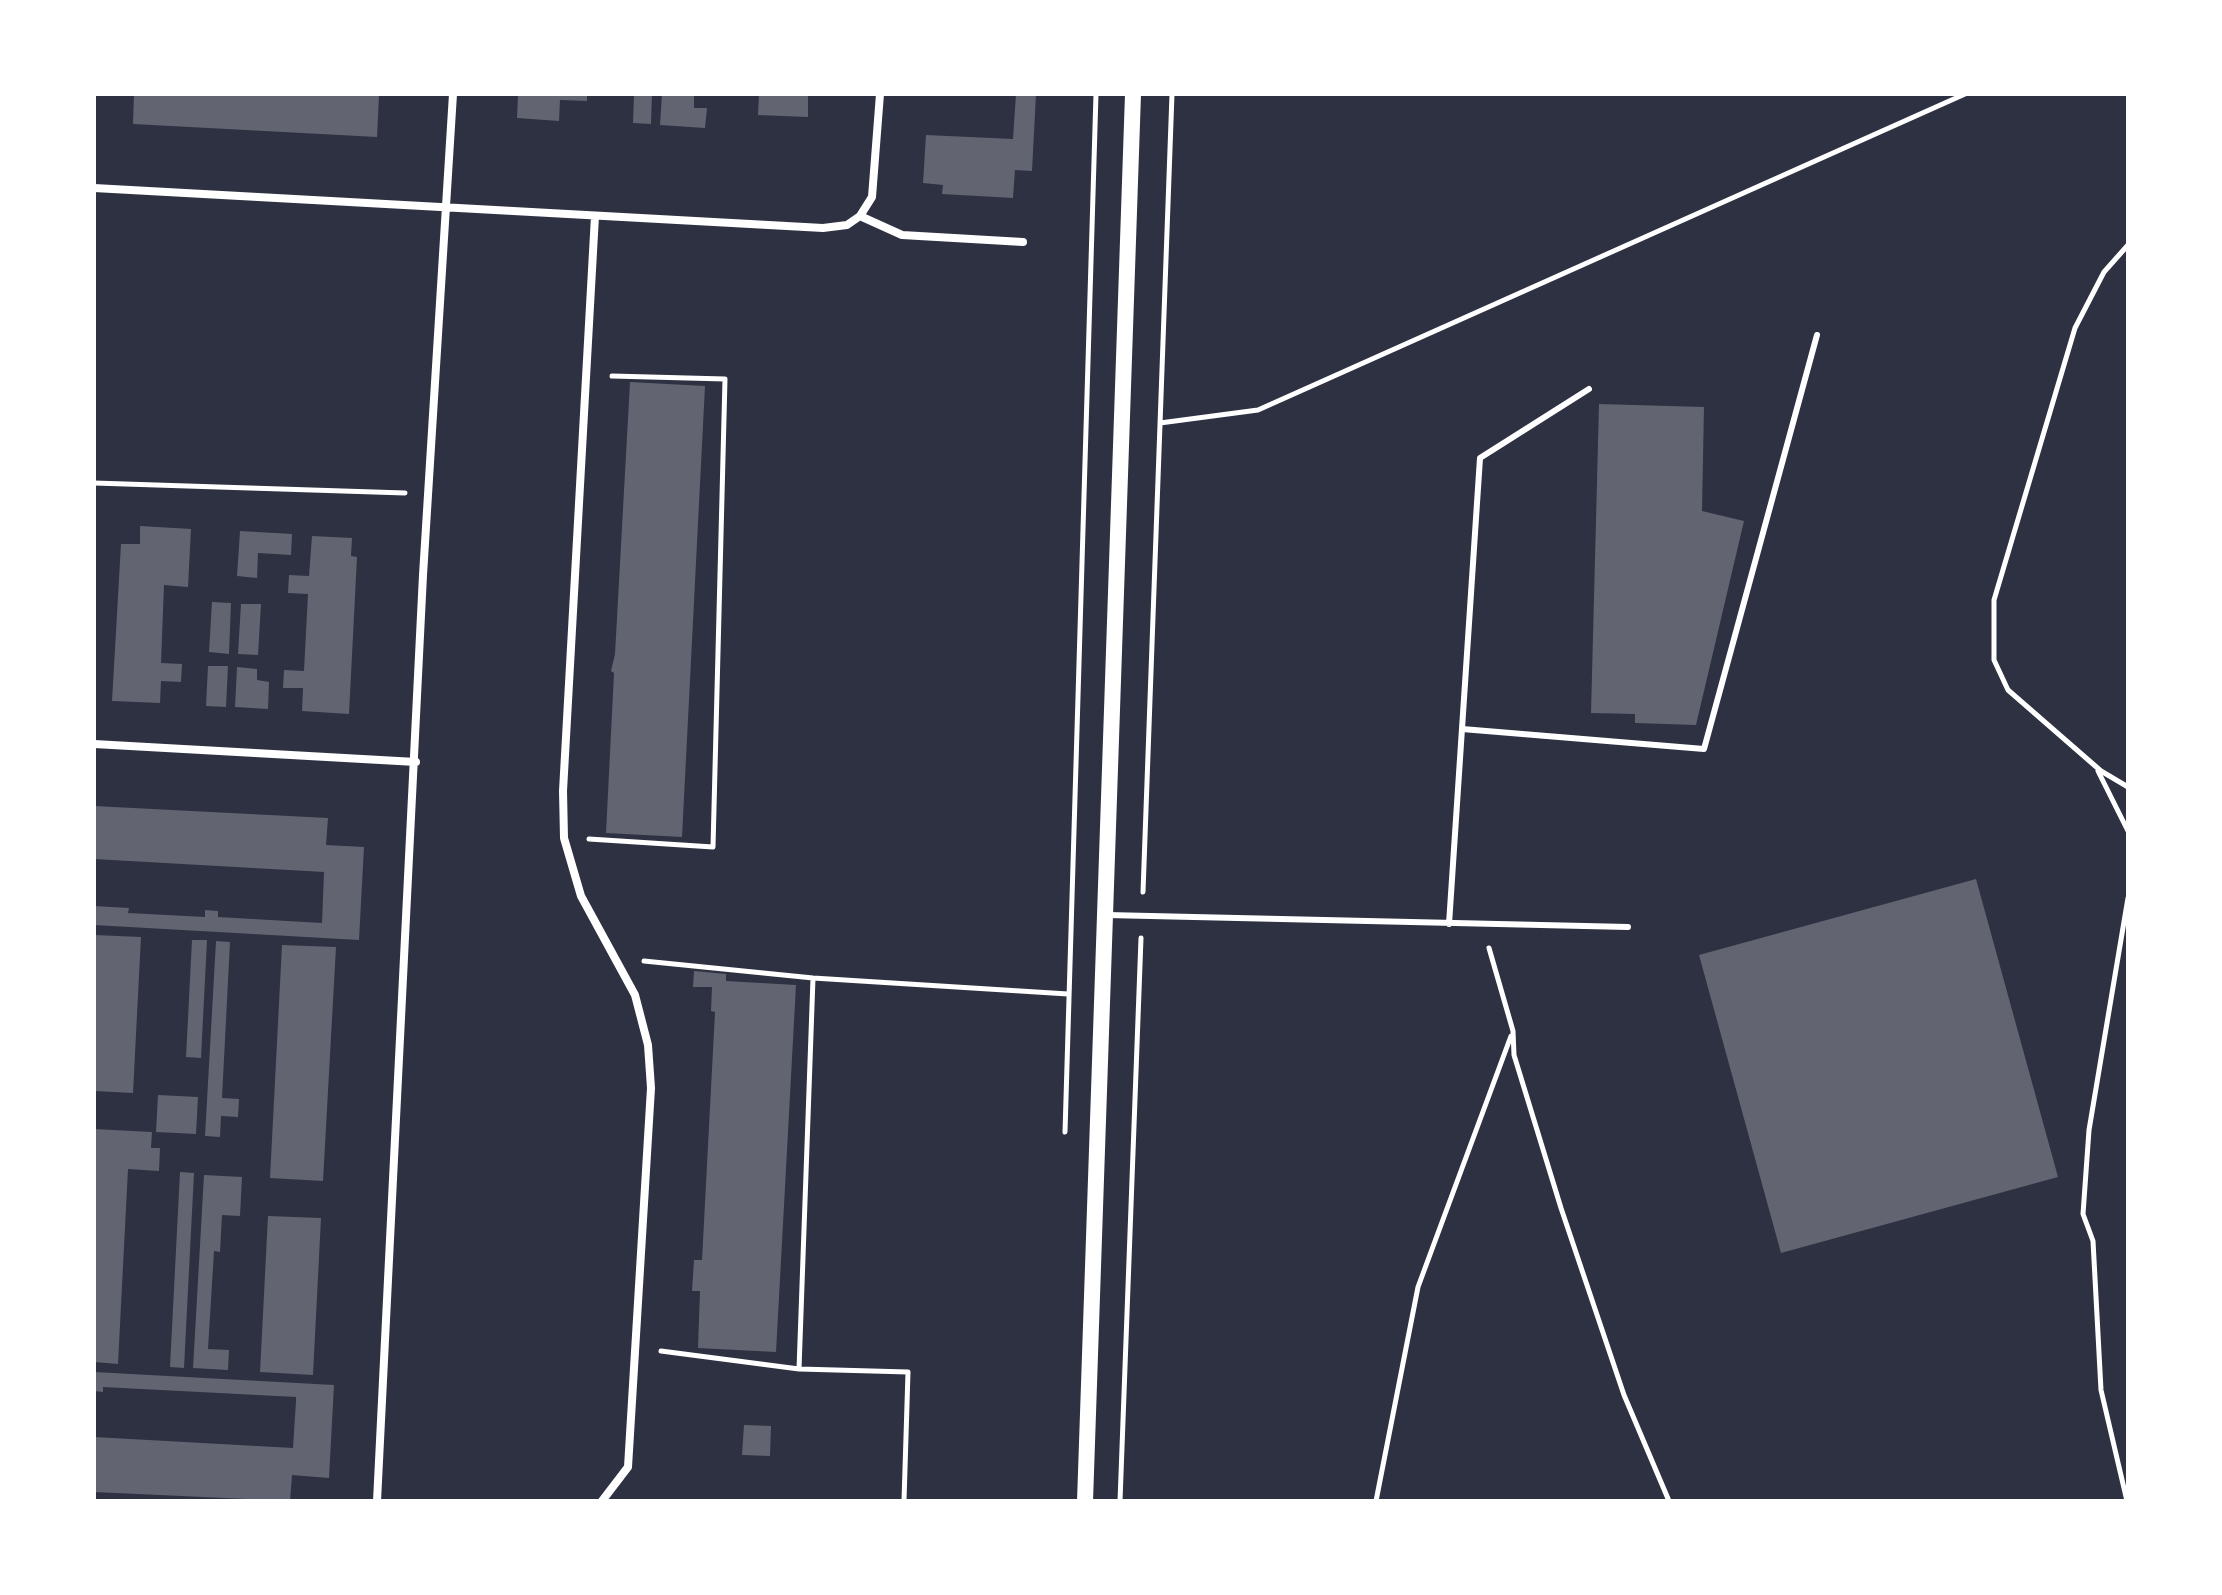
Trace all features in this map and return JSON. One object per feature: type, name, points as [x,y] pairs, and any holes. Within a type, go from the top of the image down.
[{"type":"main road","points":[[1085,1501],[1133,94]]},
{"type":"street","points":[[377,1501],[453,94]]},
{"type":"street","points":[[94,188],[823,228],[847,225],[860,216],[872,197],[880,94]]},
{"type":"street","points":[[595,216],[563,791],[564,838],[581,896],[635,995],[648,1045],[651,1088],[628,1467],[602,1501]]},
{"type":"street","points":[[860,216],[902,235],[1023,242]]},
{"type":"street","points":[[94,744],[416,762]]},
{"type":"lane","points":[[1462,729],[1704,749],[1817,335]]},
{"type":"lane","points":[[1449,924],[1480,458],[1589,389]]},
{"type":"lane","points":[[1107,915],[1628,927]]},
{"type":"path","points":[[615,958],[813,978],[1068,994],[1096,94]]},
{"type":"path","points":[[1120,1501],[1172,94]]},
{"type":"path","points":[[1160,423],[1258,410],[1965,94]]},
{"type":"path","points":[[2128,245],[2104,272],[2075,328],[1994,600],[1994,660],[2008,690],[2095,765],[2128,787]]},
{"type":"path","points":[[564,838],[713,847],[725,379],[584,375]]},
{"type":"path","points":[[94,483],[429,494]]},
{"type":"path","points":[[2095,765],[2127,823],[2128,831]]},
{"type":"path","points":[[2127,1501],[2101,1390],[2093,1241],[2083,1214],[2089,1130],[2128,898]]},
{"type":"path","points":[[1482,925],[1513,1031],[1514,1055],[1561,1208],[1624,1395],[1669,1501]]},
{"type":"path","points":[[799,1369],[813,978]]},
{"type":"path","points":[[1376,1501],[1418,1287],[1513,1031]]},
{"type":"path","points":[[637,1348],[799,1369],[908,1372],[904,1501]]},
{"type":"building","points":[[134,94],[379,96],[377,137],[133,124]]},
{"type":"building","points":[[518,94],[587,94],[587,101],[560,100],[559,121],[517,118]]},
{"type":"building","points":[[634,94],[652,94],[651,124],[633,123]]},
{"type":"building","points":[[662,94],[694,94],[694,108],[707,108],[705,128],[660,125]]},
{"type":"building","points":[[759,94],[808,94],[808,117],[758,115]]},
{"type":"building","points":[[1016,94],[1036,94],[1032,171],[1015,170],[1013,198],[942,194],[943,185],[923,183],[926,135],[1013,139]]},
{"type":"building","points":[[630,382],[705,386],[682,837],[606,833],[614,673],[611,671],[615,654]]},
{"type":"building","points":[[1599,404],[1704,407],[1702,511],[1744,521],[1696,725],[1635,723],[1635,714],[1591,713]]},
{"type":"building","points":[[140,526],[191,529],[188,587],[164,585],[161,663],[182,664],[181,682],[161,681],[160,703],[112,701],[121,544],[140,544]]},
{"type":"building","points":[[240,531],[292,534],[291,555],[258,553],[257,578],[237,576]]},
{"type":"building","points":[[312,536],[352,538],[351,556],[357,557],[349,714],[302,711],[303,688],[283,688],[284,670],[304,671],[308,594],[288,593],[289,575],[309,576]]},
{"type":"building","points":[[212,602],[231,603],[229,654],[209,652]]},
{"type":"building","points":[[241,604],[261,604],[258,655],[238,654]]},
{"type":"building","points":[[208,666],[228,666],[226,707],[206,706]]},
{"type":"building","points":[[237,667],[257,669],[257,680],[269,682],[268,709],[235,707]]},
{"type":"building","points":[[94,806],[328,818],[326,845],[364,847],[359,940],[94,925],[94,906],[129,908],[128,913],[205,917],[205,910],[218,911],[218,917],[322,923],[324,872],[94,859]]},
{"type":"building","points":[[1976,879],[2058,1177],[1781,1253],[1699,955]]},
{"type":"building","points":[[94,935],[141,937],[133,1093],[94,1091]]},
{"type":"building","points":[[192,940],[207,940],[201,1058],[186,1057]]},
{"type":"building","points":[[216,941],[230,942],[222,1098],[239,1099],[238,1117],[221,1116],[220,1137],[205,1136]]},
{"type":"building","points":[[282,945],[336,947],[323,1181],[270,1178]]},
{"type":"building","points":[[694,971],[726,974],[726,981],[796,985],[776,1352],[698,1348],[700,1291],[692,1291],[694,1260],[702,1260],[715,1012],[711,1011],[712,987],[693,987]]},
{"type":"building","points":[[158,1095],[198,1097],[196,1134],[156,1132]]},
{"type":"building","points":[[94,1129],[152,1132],[151,1148],[160,1148],[159,1171],[128,1169],[118,1364],[94,1362]]},
{"type":"building","points":[[180,1172],[194,1173],[184,1368],[170,1367]]},
{"type":"building","points":[[204,1175],[242,1177],[240,1216],[222,1215],[220,1252],[214,1251],[208,1349],[229,1350],[228,1370],[193,1368]]},
{"type":"building","points":[[268,1216],[321,1218],[313,1375],[260,1372]]},
{"type":"building","points":[[94,1372],[334,1385],[329,1478],[292,1475],[290,1501],[94,1492],[94,1437],[293,1448],[296,1397],[103,1387],[103,1392],[94,1391]]},
{"type":"building","points":[[744,1425],[771,1426],[770,1456],[742,1455]]}]
